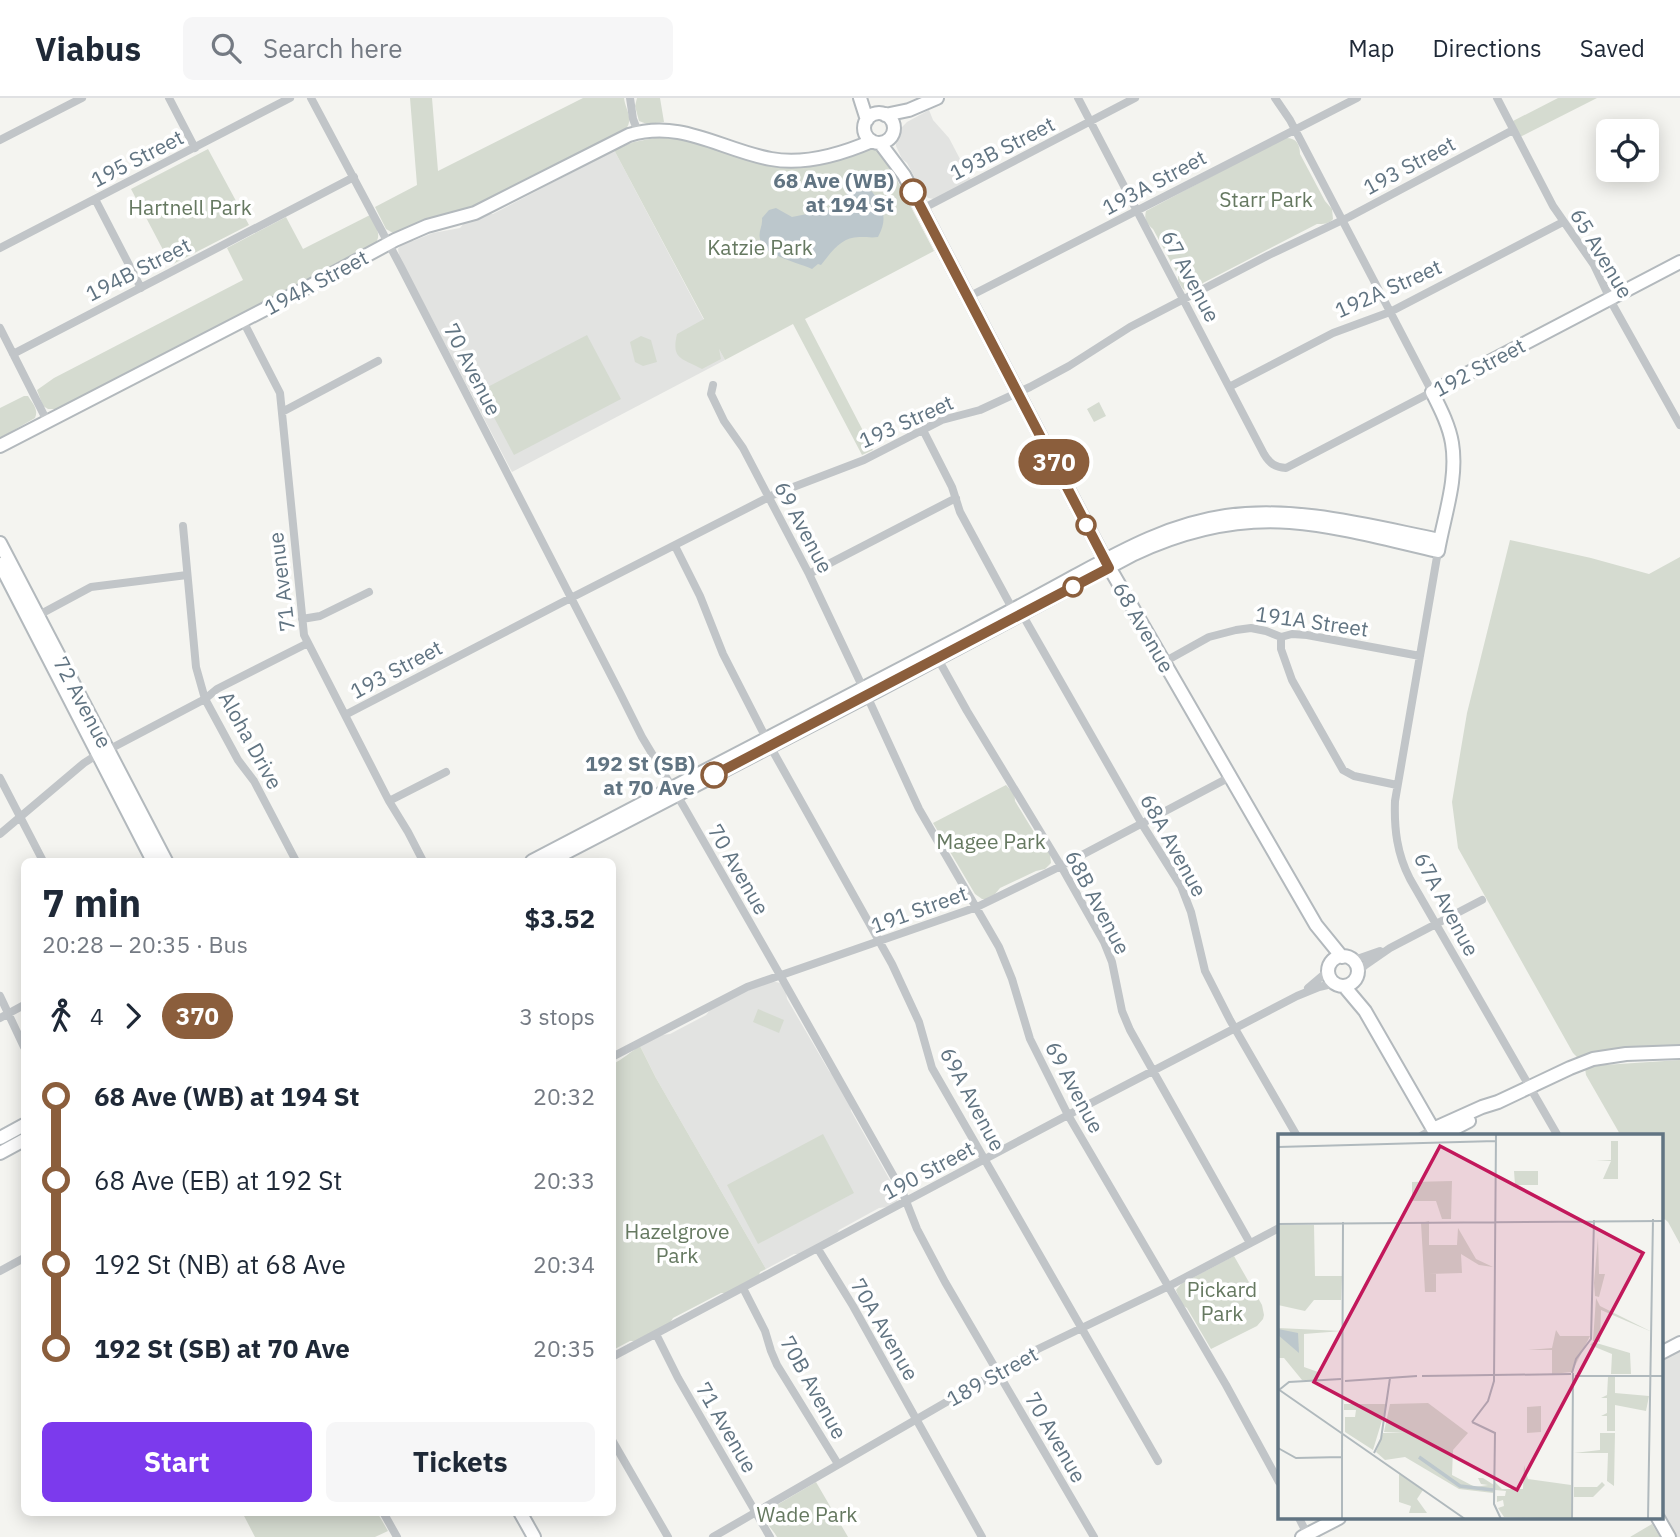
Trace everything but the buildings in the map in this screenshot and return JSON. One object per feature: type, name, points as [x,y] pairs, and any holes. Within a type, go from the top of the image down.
[{"type":"street","points":[[0,140],[82,98]]},
{"type":"street","points":[[169,98],[195,148]]},
{"type":"street","name":"195 Street","points":[[0,248],[290,98]]},
{"type":"street","name":"70 Avenue","points":[[310,98],[354,177],[642,737],[902,1191],[928,1250],[1094,1537]]},
{"type":"street","points":[[630,98],[638,132],[686,132],[762,157],[785,161],[826,156],[884,138],[932,101]]},
{"type":"street","points":[[860,98],[874,119],[892,121],[884,138]]},
{"type":"street","points":[[868,98],[874,119],[867,136],[884,138]]},
{"type":"street","name":"67 Avenue","points":[[1078,98],[1264,454],[1276,467]]},
{"type":"street","name":"193B Street","points":[[922,209],[1135,98]]},
{"type":"street","points":[[1275,98],[1295,129],[1432,392],[1450,433],[1453,474],[1397,785],[1354,776],[1343,770],[1292,681],[1281,649],[1281,637]]},
{"type":"street","name":"193A Street","points":[[968,297],[1357,98]]},
{"type":"street","name":"65 Avenue","points":[[1497,98],[1563,222],[1585,251],[1680,425]]},
{"type":"street","points":[[826,156],[852,139],[874,119],[932,101]]},
{"type":"street","name":"193 Street","points":[[345,715],[769,498],[864,460],[942,420],[988,407],[1045,379],[1121,332],[1513,130]]},
{"type":"street","name":"194A Street","points":[[0,446],[309,288],[388,243],[427,226],[475,213],[619,139],[638,132]]},
{"type":"street","name":"68 Avenue","points":[[884,138],[1107,564],[1337,962]]},
{"type":"street","name":"194B Street","points":[[13,354],[354,177]]},
{"type":"street","points":[[94,199],[141,288]]},
{"type":"street","name":"192A Street","points":[[1229,387],[1333,333],[1390,312],[1563,222]]},
{"type":"street","name":"192 Street","points":[[1276,467],[1296,464],[1680,262]]},
{"type":"street","name":"71 Avenue","points":[[243,321],[278,387],[304,635],[389,801],[421,858]]},
{"type":"street","points":[[0,328],[47,421]]},
{"type":"street","points":[[282,412],[378,361]]},
{"type":"street","name":"69 Avenue","points":[[713,385],[711,394],[724,421],[743,448],[810,574],[910,793],[999,947],[1012,979],[1030,1040],[1068,1115],[1226,1385],[1278,1480]]},
{"type":"street","name":"68A Avenue","points":[[923,430],[952,487],[967,524],[1181,886],[1191,912],[1205,971],[1296,1134]]},
{"type":"street","points":[[810,574],[956,498]]},
{"type":"street","points":[[556,858],[768,742],[1107,564],[1146,548],[1192,532],[1229,524],[1255,522],[1322,526],[1439,545]]},
{"type":"street","name":"Aloha Drive","points":[[183,526],[196,667],[205,699],[237,760],[254,781],[294,858]]},
{"type":"street","name":"72 Avenue","points":[[0,543],[103,752],[152,858]]},
{"type":"street","name":"69A Avenue","points":[[675,546],[723,654],[768,742],[880,942],[919,1022],[932,1068],[1158,1461]]},
{"type":"street","name":"72 Avenue","points":[[0,564],[55,671],[69,686],[103,752],[164,858]]},
{"type":"street","points":[[37,616],[92,587],[187,575]]},
{"type":"street","points":[[302,619],[320,616],[369,592]]},
{"type":"street","name":"191A Street","points":[[1164,662],[1203,640],[1251,628],[1281,637],[1292,634],[1307,635],[1420,656]]},
{"type":"street","points":[[0,835],[85,763],[205,699],[217,689],[308,643]]},
{"type":"street","name":"68B Avenue","points":[[941,653],[1002,769],[1110,954],[1122,1012],[1152,1072],[1250,1243]]},
{"type":"street","points":[[768,742],[785,738],[865,692]]},
{"type":"street","points":[[389,801],[446,772]]},
{"type":"street","name":"191 Street","points":[[616,1054],[732,994],[977,907],[1230,777]]},
{"type":"street","points":[[0,778],[41,858]]},
{"type":"street","name":"67A Avenue","points":[[1397,785],[1395,833],[1407,873],[1557,1134]]},
{"type":"street","points":[[538,858],[675,791]]},
{"type":"street","name":"190 Street","points":[[616,1355],[1297,996],[1348,981],[1390,948],[1482,900]]},
{"type":"street","name":"190 Street","points":[[1297,996],[1337,962],[1390,948]]},
{"type":"street","points":[[1337,962],[1356,964],[1348,981],[1330,978],[1337,962]]},
{"type":"street","points":[[1348,981],[1436,1134],[1482,1107],[1597,1058],[1680,1052]]},
{"type":"street","points":[[0,996],[4,1016],[21,1042]]},
{"type":"street","points":[[4,1016],[21,1007]]},
{"type":"street","points":[[0,1138],[21,1127]]},
{"type":"street","points":[[0,1153],[21,1142]]},
{"type":"street","name":"189 Street","points":[[713,1537],[1038,1349],[1167,1287],[1278,1229]]},
{"type":"street","name":"70A Avenue","points":[[818,1249],[853,1306],[982,1537]]},
{"type":"street","points":[[0,1271],[21,1260]]},
{"type":"street","name":"70B Avenue","points":[[743,1288],[763,1327],[777,1365],[838,1464]]},
{"type":"street","name":"71 Avenue","points":[[656,1334],[678,1378],[770,1537]]},
{"type":"street","points":[[1662,1343],[1680,1334]]},
{"type":"street","points":[[1662,1352],[1680,1343]]},
{"type":"street","points":[[616,1447],[668,1537]]},
{"type":"street","points":[[385,1516],[397,1537]]},
{"type":"street","points":[[522,1516],[534,1537]]},
{"type":"street","points":[[1305,1536],[1335,1520]]},
{"type":"street","points":[[1659,1520],[1669,1537]]},
{"type":"shaded area","points":[[929,110],[933,120],[949,138],[971,180],[934,199],[923,193],[896,146],[900,129]]},
{"type":"shaded area","points":[[613,148],[725,360],[512,472],[399,256],[398,249],[408,240],[460,228],[464,223],[493,214]]},
{"type":"shaded area","points":[[852,189],[868,189],[877,199],[884,218],[878,237],[848,239],[838,245],[821,265],[818,264],[812,269],[782,258],[762,245],[762,218],[769,210],[776,208],[792,217],[832,209]]},
{"type":"shaded area","points":[[772,981],[780,983],[786,992],[787,999],[850,1102],[851,1111],[898,1190],[898,1198],[897,1202],[879,1208],[839,1230],[836,1235],[766,1269],[640,1046],[670,1034],[744,992]]},
{"type":"shaded area","points":[[1680,1347],[1680,1537],[1677,1537],[1662,1510],[1662,1356]]},
{"type":"green space","points":[[410,98],[432,98],[438,171],[583,98],[624,98],[629,121],[626,129],[473,207],[393,233],[386,229],[375,207],[417,185]]},
{"type":"green space","points":[[637,98],[660,98],[664,122],[647,124],[639,121],[635,106]]},
{"type":"green space","points":[[1558,98],[1597,98],[1520,137],[1513,121]]},
{"type":"green space","name":"Katzie Park","points":[[660,137],[690,140],[757,162],[790,167],[823,163],[871,145],[892,166],[934,251],[805,319],[873,450],[862,455],[793,324],[725,360],[719,349],[721,359],[702,369],[677,354],[677,334],[704,319],[613,148]]},
{"type":"green space","name":"Starr Park","points":[[1284,138],[1292,139],[1298,144],[1300,154],[1332,209],[1333,219],[1328,223],[1317,224],[1194,290],[1183,289],[1153,229],[1146,221],[1146,211]]},
{"type":"green space","name":"Hartnell Park","points":[[208,149],[249,225],[171,265],[131,189]]},
{"type":"green space","points":[[370,215],[378,233],[375,244],[305,284],[299,284],[56,409],[43,406],[37,390],[54,378],[243,280],[227,248],[286,217],[303,249]]},
{"type":"green space","points":[[587,335],[621,399],[514,455],[480,391]]},
{"type":"green space","points":[[641,336],[651,340],[657,362],[643,366],[635,362],[630,342]]},
{"type":"green space","points":[[28,396],[34,406],[35,418],[0,438],[0,408]]},
{"type":"green space","points":[[1099,402],[1106,416],[1094,422],[1087,409]]},
{"type":"green space","points":[[1510,540],[1649,574],[1680,557],[1680,1046],[1616,1049],[1578,1058],[1458,848],[1452,802],[1467,713]]},
{"type":"green space","name":"Magee Park","points":[[1006,785],[1043,847],[1050,854],[1051,863],[1045,869],[1000,888],[995,894],[982,899],[975,894],[933,823]]},
{"type":"green space","points":[[758,1009],[784,1020],[779,1033],[753,1022]]},
{"type":"green space","name":"Hazelgrove Park","points":[[640,1046],[766,1269],[726,1293],[721,1293],[673,1318],[670,1323],[616,1348],[616,1062]]},
{"type":"green space","points":[[1680,1060],[1680,1244],[1668,1222],[1662,1217],[1662,1134],[1620,1134],[1586,1075],[1585,1068]]},
{"type":"green space","points":[[823,1134],[854,1193],[758,1244],[727,1185]]},
{"type":"green space","name":"Pickard Park","points":[[1234,1256],[1262,1305],[1264,1315],[1257,1326],[1211,1349],[1187,1308],[1182,1305],[1176,1290],[1181,1284]]},
{"type":"green space","name":"Wade Park","points":[[816,1482],[848,1537],[777,1537],[767,1523],[767,1513]]},
{"type":"green space","points":[[244,1516],[379,1516],[388,1531],[375,1537],[255,1537]]},
{"type":"green space","points":[[1652,1524],[1660,1537],[1630,1537]]},
{"type":"bus line","name":"370","points":[[714,775],[1109,568],[913,192]]},
{"type":"place","name":"68 Ave (WB) at 194 St","points":[[913,192]]},
{"type":"place","name":"192 St (SB) at 70 Ave","points":[[714,775]]}]
